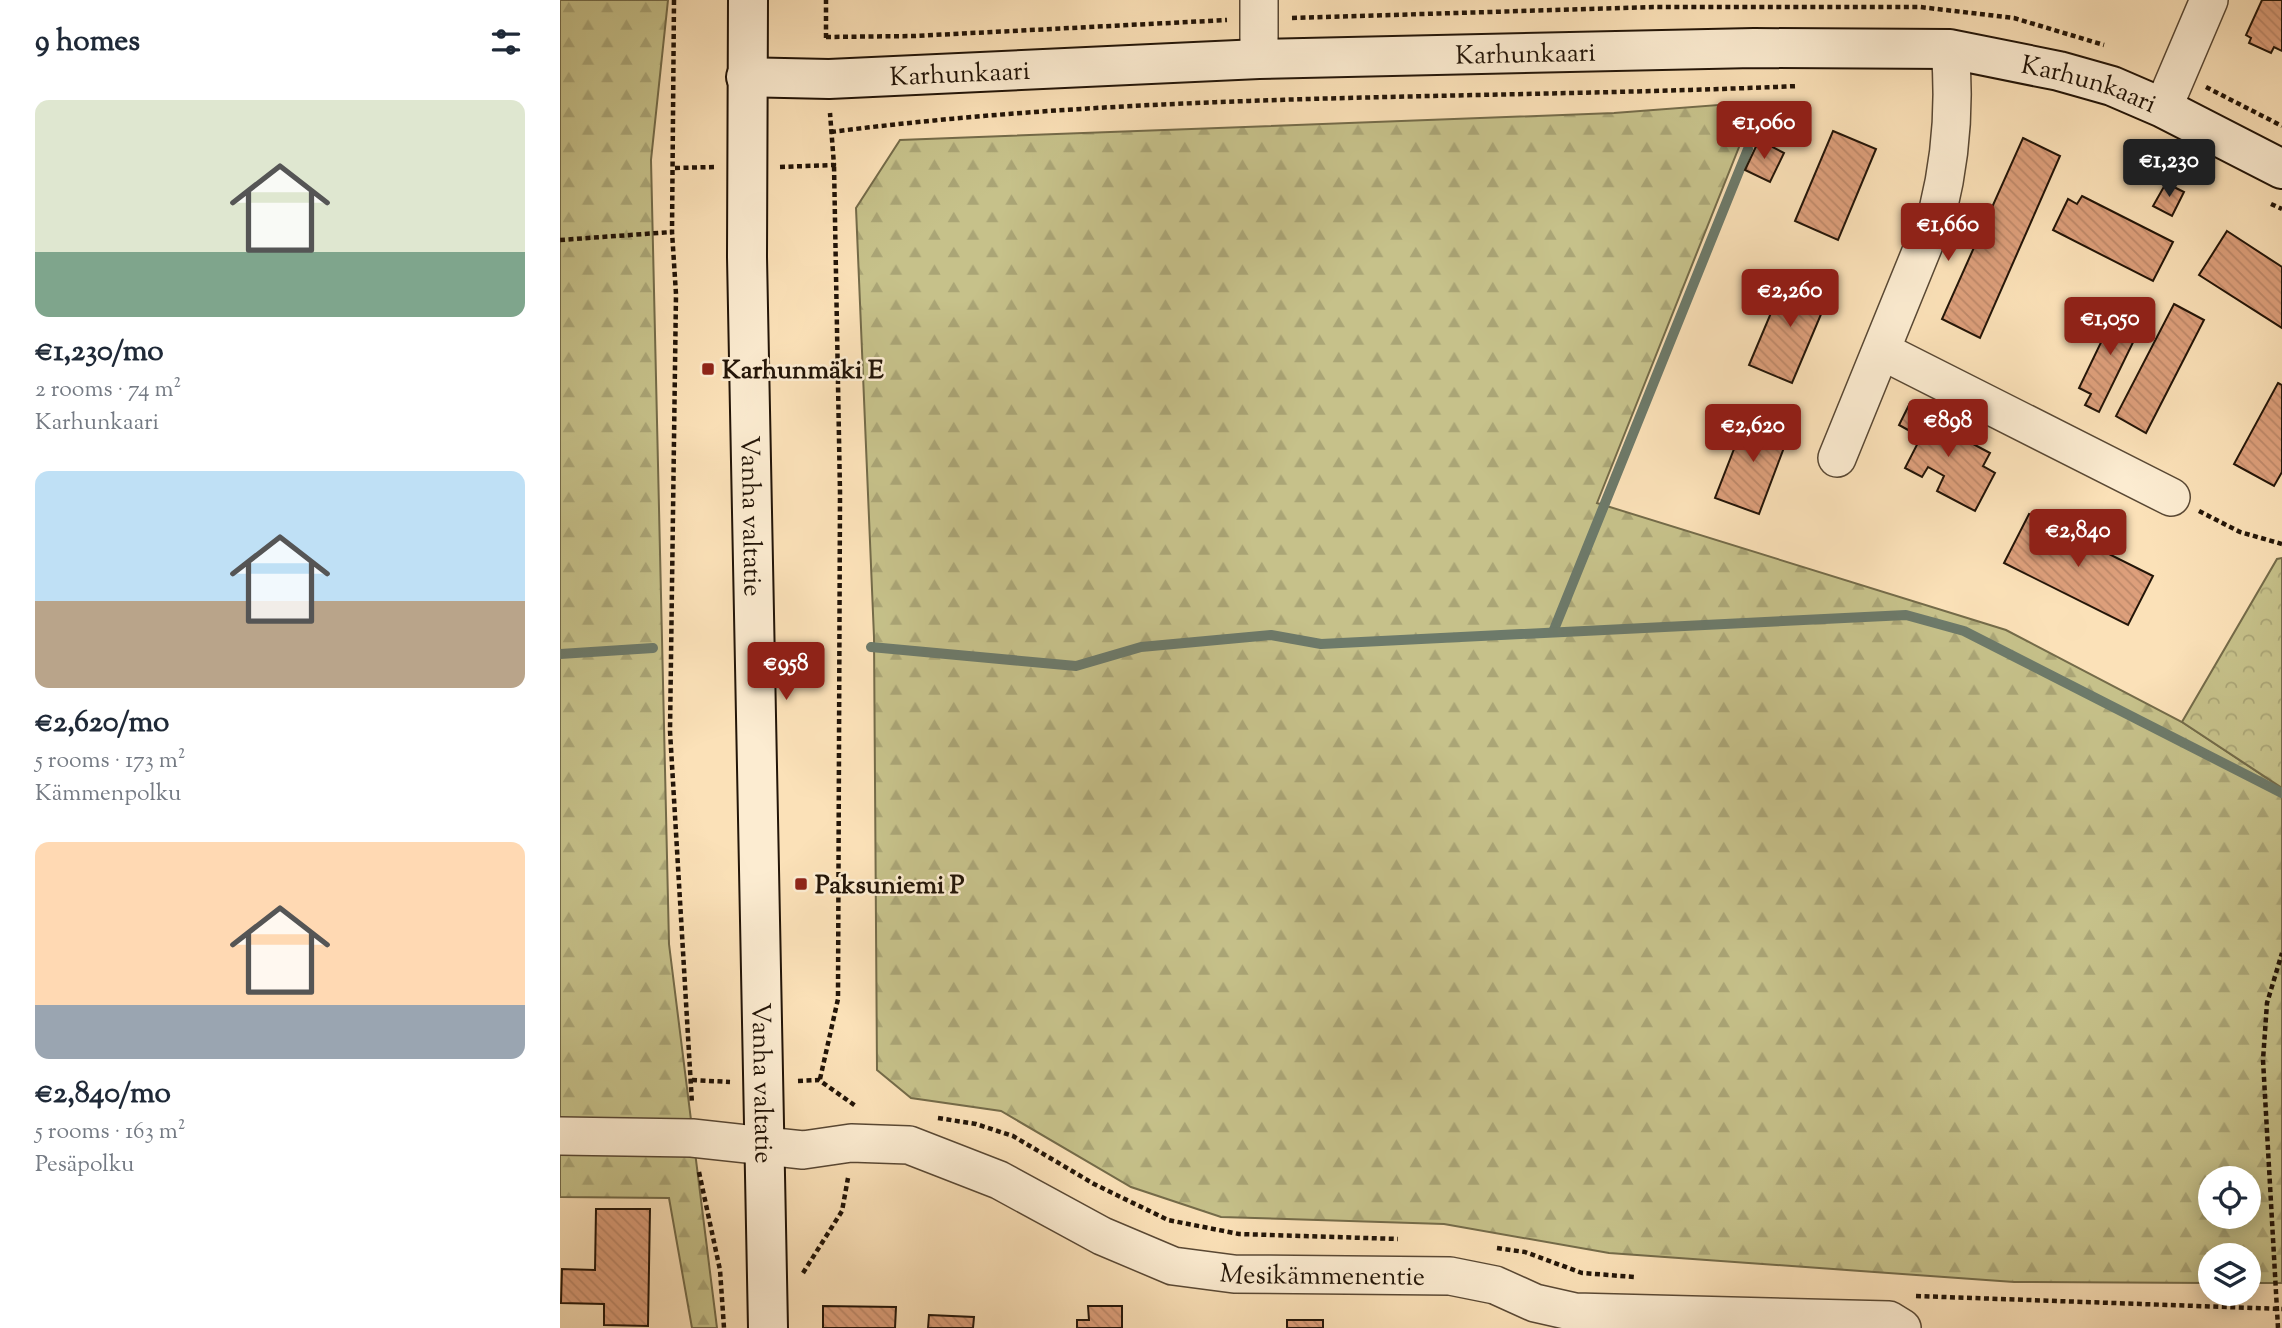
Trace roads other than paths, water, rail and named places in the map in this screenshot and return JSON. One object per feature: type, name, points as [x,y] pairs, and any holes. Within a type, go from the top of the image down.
[{"type":"street","name":"Vanha valtatie","points":[[748,0],[746,77],[768,1328]]},
{"type":"street","points":[[1259,0],[1259,58]]},
{"type":"street","points":[[2163,108],[2209,0]]},
{"type":"street","name":"Karhunkaari","points":[[746,77],[829,79],[1259,58],[1754,48],[1950,49],[2060,71],[2112,86],[2163,108],[2270,183]]},
{"type":"street","points":[[1836,457],[1938,210],[1948,168],[1954,85],[1950,49]]},
{"type":"street","points":[[1882,351],[2171,497]]},
{"type":"street","name":"Mesikämmenentie","points":[[560,1136],[692,1138],[764,1143],[803,1150],[851,1143],[909,1145],[999,1180],[1102,1236],[1173,1266],[1234,1274],[1450,1276],[1495,1285],[1535,1315],[1575,1312],[1889,1320],[1908,1312]]},
{"type":"waterway","points":[[1553,632],[1748,149]]},
{"type":"waterway","points":[[871,647],[1076,666],[1141,647],[1271,635],[1321,644],[1906,615],[1964,631],[2282,793]]},
{"type":"waterway","points":[[560,654],[653,648]]},
{"type":"place","name":"Karhunmäki E","points":[[708,369]]},
{"type":"place","name":"Paksuniemi P","points":[[801,884]]}]
